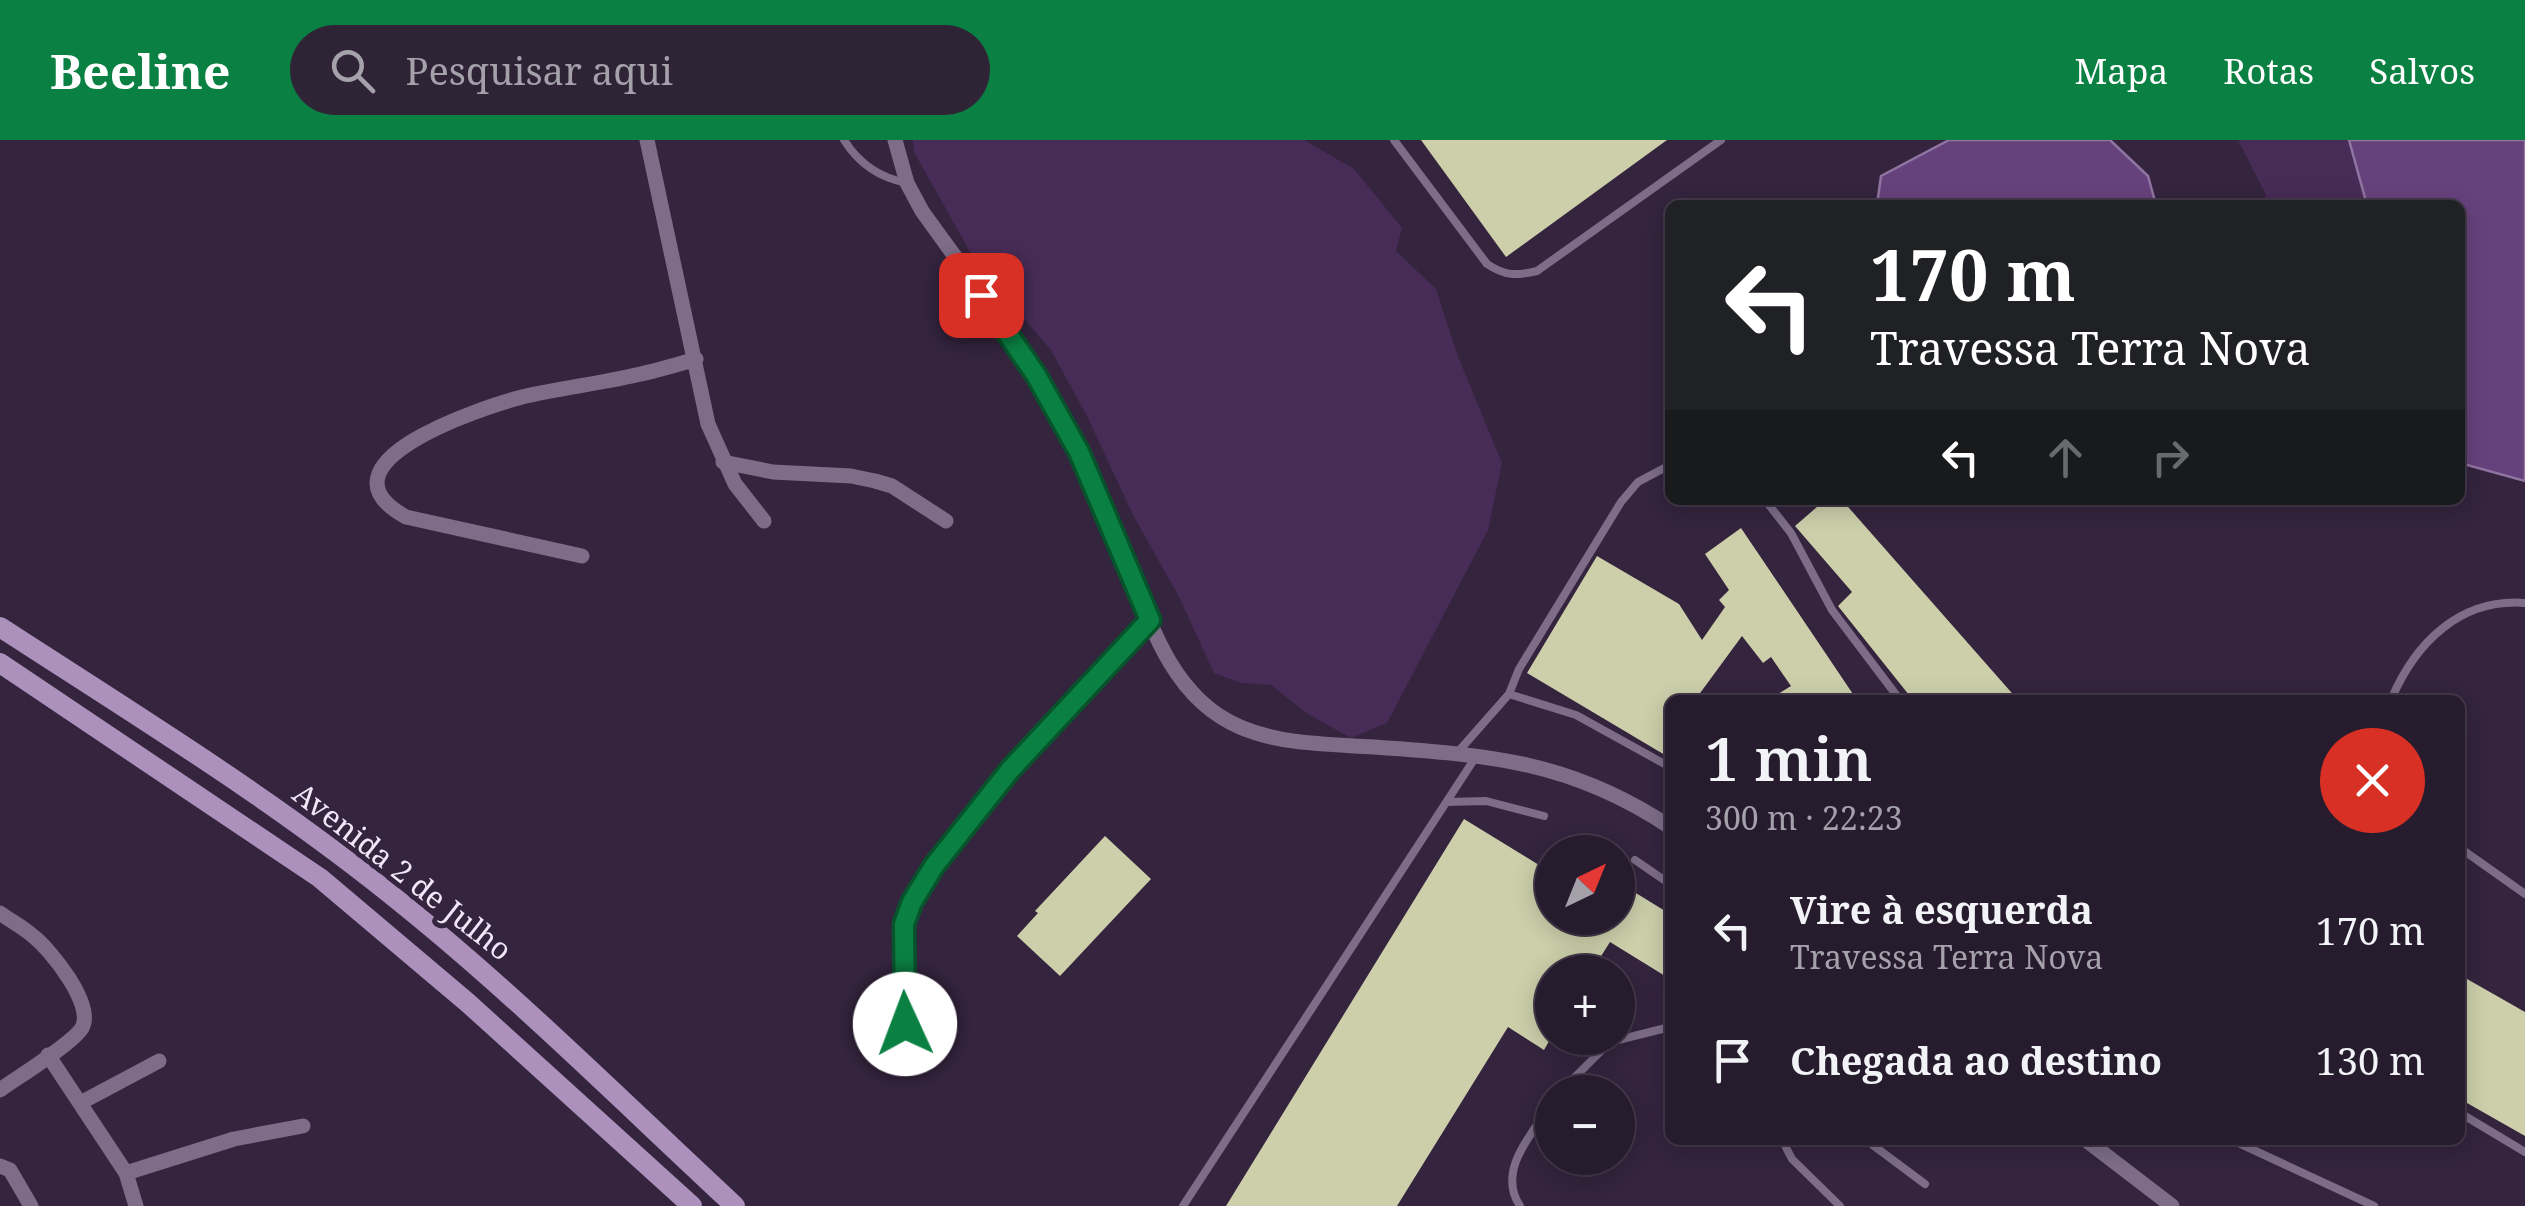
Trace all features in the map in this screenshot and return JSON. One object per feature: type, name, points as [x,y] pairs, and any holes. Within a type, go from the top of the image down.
[{"type":"main road","name":"Avenida 2 de Julho","points":[[0,626],[219,770],[376,883],[474,963],[735,1206]]},
{"type":"main road","name":"Avenida 2 de Julho","points":[[0,663],[320,878],[454,991],[692,1206]]},
{"type":"street","points":[[647,140],[708,424],[723,462],[764,522]]},
{"type":"street","points":[[896,140],[907,183],[922,211],[1060,416],[1100,495],[1170,664],[1182,683],[1210,711],[1241,728],[1298,742],[1500,757],[1584,781],[1665,824]]},
{"type":"street","points":[[582,556],[406,517],[382,500],[375,487],[376,476],[392,455],[448,423],[517,398],[634,376],[696,359]]},
{"type":"street","points":[[723,462],[773,472],[875,481],[892,486],[946,521]]},
{"type":"street","points":[[905,1065],[902,957],[904,924],[912,902],[934,866],[1010,770],[1150,620]]},
{"type":"street","points":[[0,913],[35,937],[52,955],[84,1003],[86,1014],[82,1028],[0,1090]]},
{"type":"street","points":[[48,1055],[126,1173],[136,1206]]},
{"type":"street","points":[[82,1102],[160,1061]]},
{"type":"street","points":[[126,1173],[234,1139],[303,1126]]},
{"type":"street","points":[[2093,1145],[2172,1206]]},
{"type":"street","points":[[0,1166],[10,1170],[31,1206]]},
{"type":"lane","points":[[844,140],[878,174],[907,183]]},
{"type":"lane","points":[[1394,140],[1487,264],[1503,274],[1519,276],[1537,271],[1721,140]]},
{"type":"lane","points":[[1457,753],[1510,694],[1519,669],[1620,502],[1638,482],[1665,468]]},
{"type":"lane","points":[[1769,505],[1804,554],[1832,610],[1896,695]]},
{"type":"lane","points":[[2393,695],[2424,643],[2465,611],[2498,602],[2525,603]]},
{"type":"lane","points":[[1510,694],[1576,715],[1665,764]]},
{"type":"lane","points":[[1183,1206],[1477,755]]},
{"type":"lane","points":[[1446,802],[1486,801],[1544,816]]},
{"type":"lane","points":[[2465,852],[2525,894]]},
{"type":"lane","points":[[1635,861],[1665,881]]},
{"type":"lane","points":[[1577,1075],[1610,1042],[1665,1028]]},
{"type":"lane","points":[[2465,1116],[2525,1152]]},
{"type":"lane","points":[[1520,1206],[1510,1183],[1513,1164],[1535,1130]]},
{"type":"lane","points":[[1785,1145],[1792,1159],[1840,1206]]},
{"type":"lane","points":[[1873,1145],[1924,1184]]},
{"type":"lane","points":[[2243,1145],[2374,1206]]},
{"type":"shaded area","points":[[913,140],[1304,140],[1354,169],[1402,228],[1396,251],[1436,289],[1457,354],[1502,463],[1488,530],[1387,723],[1351,738],[1308,714],[1271,685],[1241,683],[1214,673],[1178,595],[1133,515],[1051,350],[978,266],[914,152]]},
{"type":"shaded area","points":[[1949,140],[2110,140],[2148,176],[2155,200],[1878,200],[1881,176]]},
{"type":"shaded area","points":[[2238,140],[2525,140],[2525,481],[2465,464],[2465,200],[2264,200],[2266,195]]},
{"type":"shaded area","points":[[2349,140],[2525,140],[2525,481],[2465,464],[2465,200],[2366,200]]},
{"type":"building","points":[[1421,140],[1667,140],[1506,257]]},
{"type":"building","points":[[1819,505],[1846,505],[2014,695],[1909,695],[1838,606],[1852,592],[1795,526]]},
{"type":"building","points":[[1741,528],[1854,695],[1776,695],[1791,686],[1771,657],[1763,663],[1742,636],[1699,695],[1665,695],[1665,755],[1527,673],[1597,556],[1679,604],[1702,640],[1725,607],[1719,600],[1729,590],[1705,554]]},
{"type":"building","points":[[1464,819],[1535,863],[1535,935],[1635,935],[1635,892],[1665,911],[1665,976],[1610,942],[1602,955],[1535,955],[1535,1044],[1508,1027],[1397,1206],[1226,1206]]},
{"type":"building","points":[[1105,836],[1151,879],[1060,976],[1017,936],[1038,913],[1035,911]]},
{"type":"building","points":[[2465,978],[2525,1012],[2525,1136],[2465,1102]]},
{"type":"route","points":[[905,1024],[902,957],[904,924],[912,902],[934,866],[1010,770],[1150,620],[1079,452],[1036,375],[981,295]]}]
